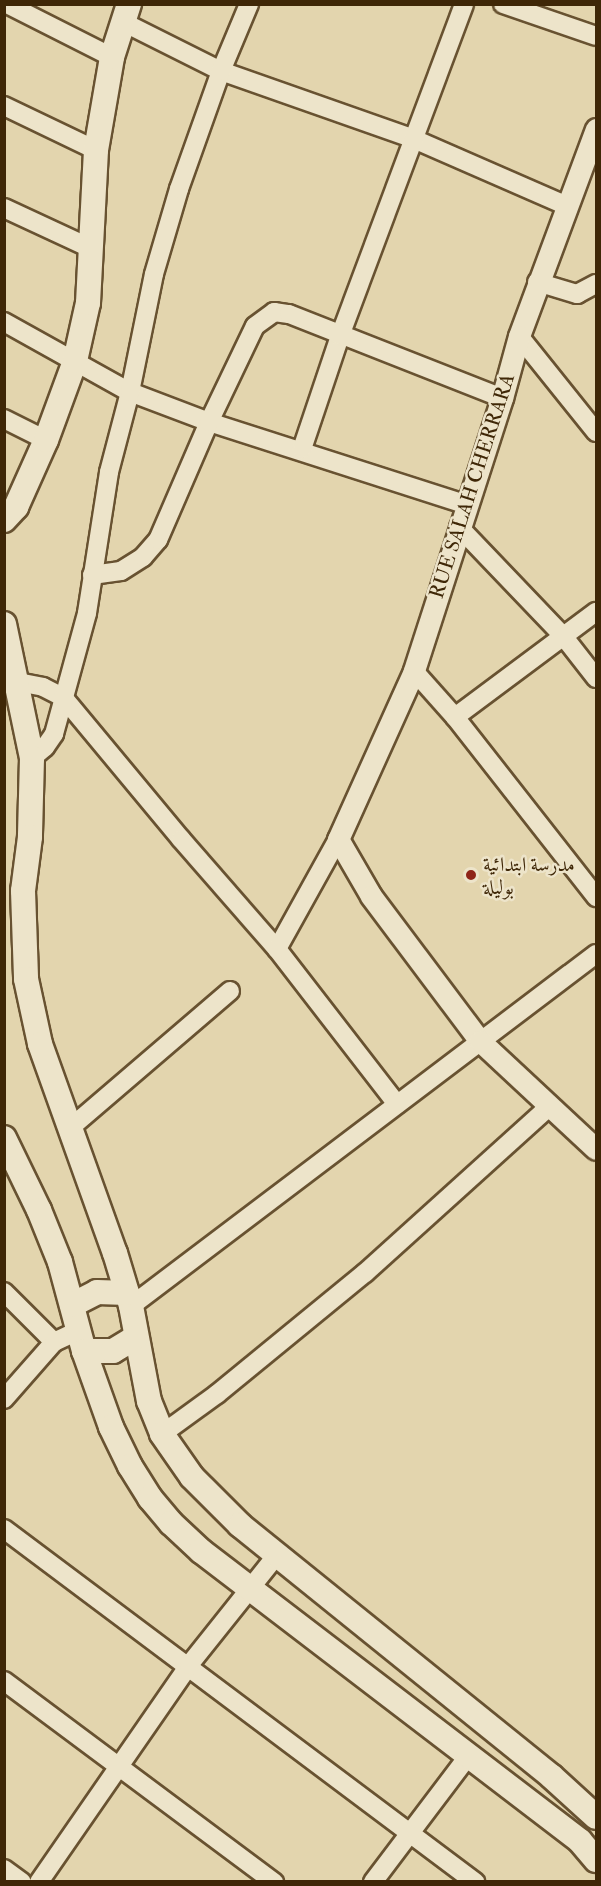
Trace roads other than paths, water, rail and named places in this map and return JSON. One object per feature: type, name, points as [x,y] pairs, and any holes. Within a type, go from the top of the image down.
[{"type":"main road","points":[[4,520],[16,507],[46,440],[75,361],[88,303],[96,150],[112,57],[126,13]]},
{"type":"main road","points":[[4,624],[18,682],[32,758],[30,837],[23,891],[26,979],[40,1044],[104,1221],[129,1300],[149,1401],[162,1434],[192,1477],[240,1525],[533,1762],[597,1817]]},
{"type":"main road","points":[[4,1138],[39,1210],[60,1262],[81,1341],[111,1426],[130,1466],[150,1498],[171,1523],[201,1551],[250,1586],[580,1841],[597,1860]]},
{"type":"main road","points":[[72,1305],[97,1292],[112,1290],[129,1300]]},
{"type":"main road","points":[[81,1341],[113,1351],[136,1337]]},
{"type":"street","points":[[7,4],[112,57]]},
{"type":"street","points":[[32,758],[45,747],[54,734],[87,613],[109,472],[130,392],[154,274],[179,189],[221,71],[249,4]]},
{"type":"street","points":[[302,449],[340,336],[464,4]]},
{"type":"street","points":[[502,4],[597,36]]},
{"type":"street","points":[[126,13],[221,71],[414,139],[567,206]]},
{"type":"street","points":[[4,106],[96,150]]},
{"type":"street","name":"RUE SALAH CHERRARA","points":[[338,839],[414,671],[537,282],[597,129]]},
{"type":"street","points":[[4,208],[90,248]]},
{"type":"street","points":[[537,282],[577,294],[597,284]]},
{"type":"street","points":[[92,575],[121,571],[142,557],[158,540],[209,422],[255,326],[264,317],[274,312],[290,314],[340,336],[502,398]]},
{"type":"street","points":[[4,322],[130,392],[209,422],[302,449],[468,505]]},
{"type":"street","points":[[519,336],[597,432]]},
{"type":"street","points":[[4,419],[46,440]]},
{"type":"street","points":[[459,527],[564,637],[597,678]]},
{"type":"street","points":[[455,717],[597,612]]},
{"type":"street","points":[[414,671],[455,717],[597,897]]},
{"type":"street","points":[[18,682],[43,687],[63,697],[181,839],[278,950],[397,1104]]},
{"type":"street","points":[[278,950],[338,839]]},
{"type":"street","points":[[338,839],[370,896],[480,1041],[597,1149]]},
{"type":"street","points":[[129,1300],[597,954]]},
{"type":"street","points":[[69,1129],[230,991]]},
{"type":"street","points":[[162,1434],[218,1394],[364,1273],[549,1107]]},
{"type":"street","points":[[4,1292],[54,1342]]},
{"type":"street","points":[[7,1389],[54,1342],[81,1341]]},
{"type":"street","points":[[4,1529],[189,1665],[475,1881]]},
{"type":"street","points":[[39,1881],[189,1665],[276,1556]]},
{"type":"street","points":[[4,1682],[274,1881]]},
{"type":"street","points":[[373,1881],[469,1755]]},
{"type":"street","points":[[4,1869],[22,1881]]},
{"type":"place","name":"مدرسة ابتدائية بوليلة","points":[[471,875]]}]
